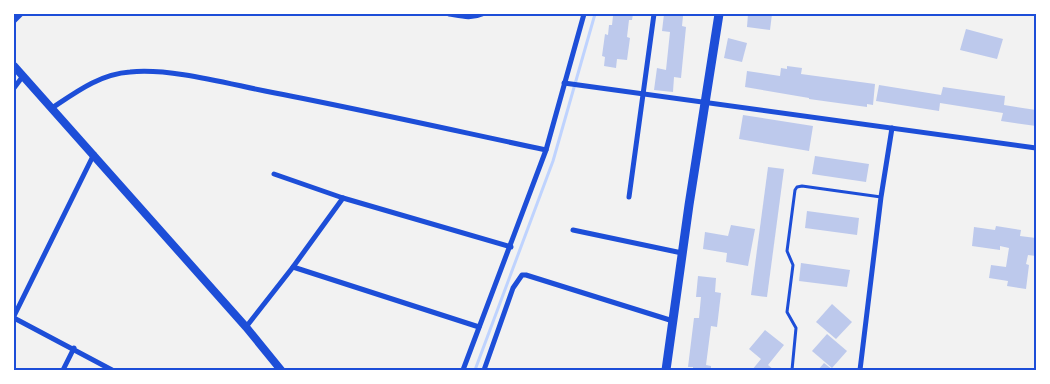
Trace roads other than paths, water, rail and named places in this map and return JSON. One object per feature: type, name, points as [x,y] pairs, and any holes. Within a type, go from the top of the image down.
[{"type":"main road","points":[[666,370],[719,14]]},
{"type":"street","points":[[14,21],[21,14]]},
{"type":"street","points":[[449,14],[475,17],[482,14]]},
{"type":"street","points":[[463,370],[546,150],[584,14]]},
{"type":"street","points":[[629,197],[654,14]]},
{"type":"street","points":[[14,66],[246,327],[281,370]]},
{"type":"street","points":[[52,108],[83,87],[108,76],[129,72],[148,72],[198,78],[245,87],[546,150]]},
{"type":"street","points":[[14,88],[24,76]]},
{"type":"street","points":[[564,83],[1036,148]]},
{"type":"street","points":[[860,370],[881,196],[892,128]]},
{"type":"street","points":[[94,154],[14,317],[112,370]]},
{"type":"street","points":[[274,174],[343,198],[511,247]]},
{"type":"street","points":[[246,327],[294,267],[343,198]]},
{"type":"street","points":[[573,230],[682,253]]},
{"type":"street","points":[[294,267],[479,327]]},
{"type":"street","points":[[484,370],[513,288],[522,275],[673,321]]},
{"type":"street","points":[[63,370],[74,348]]},
{"type":"lane","points":[[792,370],[796,328],[786,312],[793,265],[787,251],[795,190],[797,187],[802,186],[881,196]]},
{"type":"waterway","points":[[475,370],[553,161],[595,14]]}]
